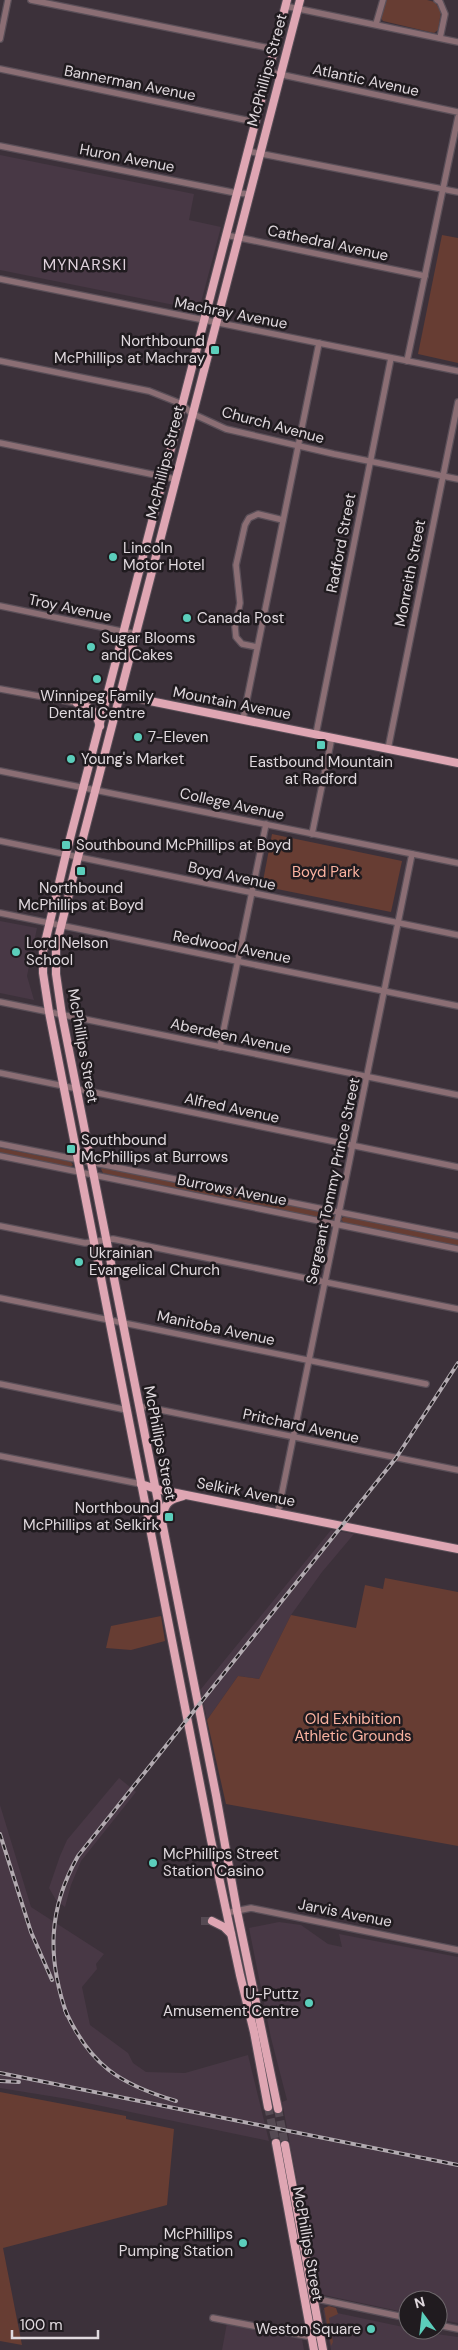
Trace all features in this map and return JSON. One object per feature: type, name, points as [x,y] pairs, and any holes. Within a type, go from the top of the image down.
[{"type":"main road","name":"McPhillips Street","points":[[278,2109],[237,1911],[62,1015],[55,959],[78,857],[191,413],[300,0]]},
{"type":"main road","name":"McPhillips Street","points":[[268,2107],[254,2032],[211,1840],[95,1242],[63,1087],[49,1012],[42,960],[83,787],[286,3]]},
{"type":"main road","name":"Mountain Avenue","points":[[120,695],[458,763]]},
{"type":"main road","points":[[77,703],[90,708],[96,713],[100,726]]},
{"type":"main road","name":"Selkirk Avenue","points":[[142,1484],[156,1489],[458,1549]]},
{"type":"main road","points":[[162,1522],[164,1506],[168,1502],[186,1495]]},
{"type":"main road","points":[[158,1569],[171,1566]]},
{"type":"main road","points":[[196,1757],[208,1758]]},
{"type":"main road","points":[[211,1840],[224,1837]]},
{"type":"main road","points":[[212,1921],[224,1927],[232,1935]]},
{"type":"main road","name":"McPhillips Street","points":[[276,2143],[314,2350]]},
{"type":"main road","name":"McPhillips Street","points":[[285,2145],[324,2350]]},
{"type":"street","points":[[0,39],[8,0]]},
{"type":"street","points":[[31,0],[274,49]]},
{"type":"street","points":[[376,24],[383,0]]},
{"type":"street","points":[[437,0],[440,2],[445,14],[440,38]]},
{"type":"street","points":[[286,3],[298,9],[458,42]]},
{"type":"street","name":"Bannerman Avenue","points":[[0,69],[255,122]]},
{"type":"street","name":"Atlantic Avenue","points":[[269,72],[458,112]]},
{"type":"street","points":[[408,361],[458,117]]},
{"type":"street","name":"Huron Avenue","points":[[0,146],[236,193],[250,194]]},
{"type":"street","points":[[247,150],[458,192]]},
{"type":"street","name":"Cathedral Avenue","points":[[226,235],[425,276]]},
{"type":"street","name":"Machray Avenue","points":[[0,278],[458,372]]},
{"type":"street","points":[[243,719],[319,343]]},
{"type":"street","name":"Radford Street","points":[[316,734],[392,358]]},
{"type":"street","name":"Church Avenue","points":[[0,361],[149,391],[182,404],[191,413],[226,429],[458,479]]},
{"type":"street","name":"Monreith Street","points":[[388,749],[458,402]]},
{"type":"street","points":[[0,443],[175,479]]},
{"type":"street","points":[[257,646],[242,644],[236,637],[235,627],[240,603],[236,564],[248,518],[258,514],[283,520]]},
{"type":"street","name":"Troy Avenue","points":[[0,606],[135,634]]},
{"type":"street","name":"Mountain Avenue","points":[[0,689],[77,703],[120,695]]},
{"type":"street","points":[[312,834],[332,737]]},
{"type":"street","name":"College Avenue","points":[[0,770],[458,864]]},
{"type":"street","points":[[220,1047],[266,824]]},
{"type":"street","name":"Boyd Avenue","points":[[0,841],[458,935]]},
{"type":"street","name":"Sergeant Tommy Prince Street","points":[[278,1512],[412,854]]},
{"type":"street","name":"Redwood Avenue","points":[[0,913],[458,1006]]},
{"type":"street","name":"Aberdeen Avenue","points":[[0,1002],[458,1096]]},
{"type":"street","name":"Alfred Avenue","points":[[0,1073],[458,1167]]},
{"type":"street","name":"Burrows Avenue","points":[[0,1144],[458,1236]]},
{"type":"street","name":"Burrows Avenue","points":[[0,1156],[458,1249]]},
{"type":"street","points":[[0,1226],[85,1243],[113,1239],[458,1309]]},
{"type":"street","name":"Manitoba Avenue","points":[[0,1298],[426,1384]]},
{"type":"street","points":[[0,1384],[127,1410]]},
{"type":"street","name":"Pritchard Avenue","points":[[139,1408],[146,1407],[458,1470]]},
{"type":"street","name":"Selkirk Avenue","points":[[0,1456],[142,1484]]},
{"type":"street","name":"Jarvis Avenue","points":[[226,1913],[251,1908],[458,1950]]},
{"type":"street","points":[[313,2298],[398,2316]]},
{"type":"street","points":[[213,2318],[311,2337],[320,2335]]},
{"type":"shaded area","points":[[0,155],[194,194],[189,220],[221,227],[199,310],[0,270]]},
{"type":"shaded area","name":"Lord Nelson School","points":[[0,921],[37,928],[27,976],[34,1000],[0,993]]},
{"type":"shaded area","points":[[331,1530],[354,1534],[322,1572],[291,1615],[259,1679],[238,1676],[207,1720],[201,1689]]},
{"type":"shaded area","points":[[119,1778],[136,1792],[81,1861],[71,1885],[65,1907],[56,1900],[49,1888],[60,1856],[67,1840]]},
{"type":"shaded area","points":[[0,1805],[31,1907],[104,1954],[96,1964],[97,1969],[82,1987],[90,2025],[128,2053],[133,2063],[146,2072],[185,2073],[248,2055],[269,2141],[68,2099],[0,2088]]},
{"type":"shaded area","points":[[279,1922],[301,1925],[328,1944],[342,1947],[339,1934],[458,1957],[458,2323],[448,2321],[448,2290],[398,2290],[398,2311],[319,2294],[282,2102],[287,2100],[271,2038],[249,1928]]},
{"type":"shaded area","points":[[323,2310],[398,2326],[398,2340],[448,2340],[448,2336],[458,2337],[458,2350],[331,2350]]},
{"type":"shaded area","points":[[227,2323],[302,2339],[304,2350],[222,2350]]},
{"type":"green space","points":[[386,0],[427,0],[435,2],[441,12],[438,30],[434,33],[383,21],[381,18]]},
{"type":"green space","points":[[442,235],[458,238],[458,363],[418,354]]},
{"type":"green space","name":"Boyd Park","points":[[272,834],[402,861],[391,912],[262,886]]},
{"type":"green space","points":[[0,1148],[71,1162],[73,1165],[70,1167],[0,1153]]},
{"type":"green space","points":[[103,1167],[329,1213],[335,1218],[329,1220],[103,1173],[101,1169]]},
{"type":"green space","points":[[345,1216],[458,1239],[458,1246],[344,1223],[341,1219]]},
{"type":"green space","name":"Old Exhibition Athletic Grounds","points":[[385,1578],[458,1592],[458,1846],[226,1804],[207,1720],[238,1676],[259,1679],[291,1615],[356,1628],[365,1585],[383,1589]]},
{"type":"green space","points":[[161,1616],[165,1641],[131,1650],[106,1648],[111,1626]]},
{"type":"green space","points":[[0,2092],[126,2116],[126,2119],[174,2129],[167,2205],[3,2248],[22,2345],[0,2341]]},
{"type":"green space","points":[[329,2306],[336,2308],[338,2314],[329,2318],[333,2342],[331,2346],[324,2308]]},
{"type":"tunnel","points":[[201,1921],[212,1921]]},
{"type":"tunnel","points":[[268,2107],[276,2143]]},
{"type":"tunnel","points":[[278,2109],[285,2145]]},
{"type":"railway","points":[[67,2015],[56,1974],[54,1934],[61,1895],[78,1856],[396,1458],[458,1363]]},
{"type":"railway","points":[[0,1834],[31,1932],[52,1980]]},
{"type":"railway","points":[[65,2010],[85,2045],[109,2070],[138,2087],[176,2101]]},
{"type":"railway","points":[[0,2073],[458,2165]]},
{"type":"railway","points":[[0,2081],[19,2082]]},
{"type":"place","name":"Northbound McPhillips at Machray","points":[[215,350]]},
{"type":"place","name":"Lincoln Motor Hotel","points":[[113,557]]},
{"type":"place","name":"Canada Post","points":[[187,618]]},
{"type":"place","name":"Sugar Blooms and Cakes","points":[[91,647]]},
{"type":"place","name":"Winnipeg Family Dental Centre","points":[[97,679]]},
{"type":"place","name":"7-Eleven","points":[[138,737]]},
{"type":"place","name":"Eastbound Mountain at Radford","points":[[321,745]]},
{"type":"place","name":"Young's Market","points":[[71,759]]},
{"type":"place","name":"Southbound McPhillips at Boyd","points":[[66,845]]},
{"type":"place","name":"Northbound McPhillips at Boyd","points":[[81,871]]},
{"type":"place","name":"Lord Nelson School","points":[[16,952]]},
{"type":"place","name":"Southbound McPhillips at Burrows","points":[[71,1149]]},
{"type":"place","name":"Ukrainian Evangelical Church","points":[[79,1262]]},
{"type":"place","name":"Northbound McPhillips at Selkirk","points":[[169,1517]]},
{"type":"place","name":"McPhillips Street Station Casino","points":[[153,1863]]},
{"type":"place","name":"U-Puttz Amusement Centre","points":[[309,2003]]},
{"type":"place","name":"McPhillips Pumping Station","points":[[243,2243]]},
{"type":"place","name":"Weston Square","points":[[371,2329]]},
{"type":"district","name":"MYNARSKI","points":[[85,264]]}]
